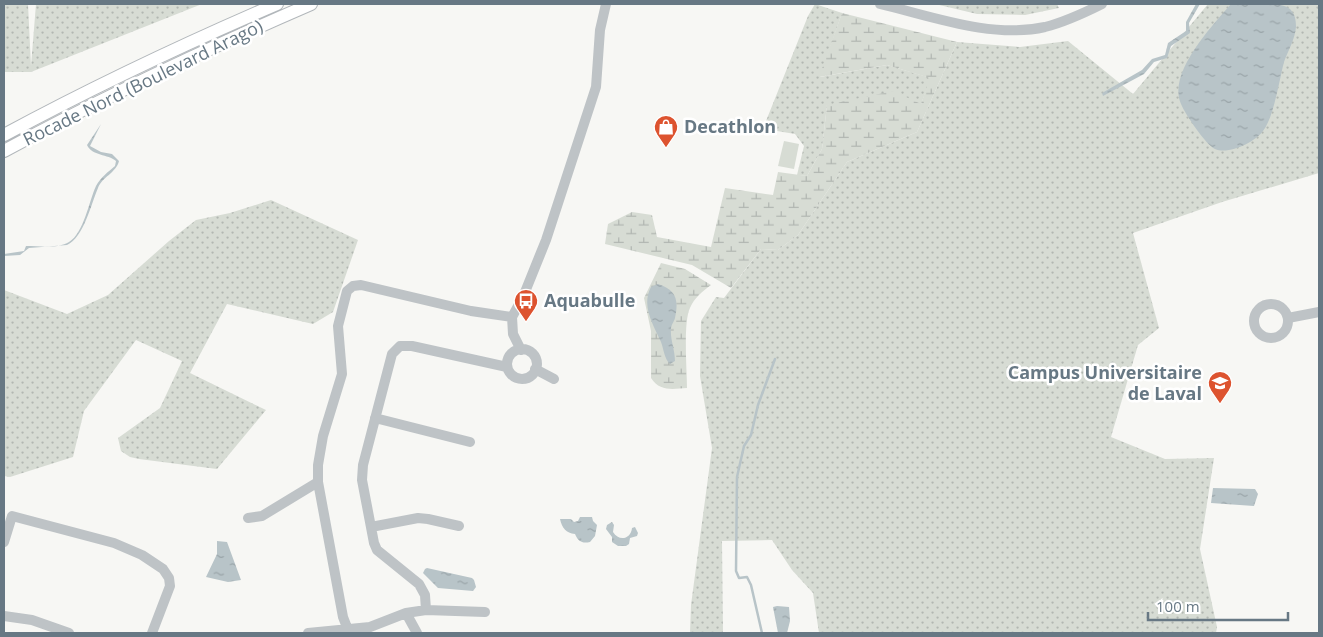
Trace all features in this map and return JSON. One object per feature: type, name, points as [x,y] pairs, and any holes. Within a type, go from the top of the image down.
[{"type":"main road","name":"Rocade Nord (Boulevard Arago)","points":[[4,135],[70,100],[200,37],[277,4]]},
{"type":"main road","name":"Rocade Nord (Boulevard Arago)","points":[[4,151],[104,98],[206,50],[311,4]]},
{"type":"street","points":[[521,350],[513,334],[512,317],[523,297],[546,240],[596,87],[600,30],[606,4]]},
{"type":"street","points":[[880,4],[980,28],[1023,30],[1045,26],[1079,15],[1102,4]]},
{"type":"street","points":[[348,630],[343,617],[318,482],[322,436],[342,374],[338,326],[347,291],[353,286],[361,285],[471,310],[512,317]]},
{"type":"street","points":[[1288,318],[1319,312]]},
{"type":"street","points":[[426,610],[425,595],[419,584],[377,550],[374,543],[362,476],[363,465],[392,354],[400,346],[412,346],[507,367]]},
{"type":"street","points":[[521,350],[526,350],[534,355],[537,364],[536,369],[530,376],[521,379],[512,375],[507,367],[507,362],[512,353],[521,350]]},
{"type":"street","points":[[536,369],[554,379]]},
{"type":"street","points":[[375,418],[470,442]]},
{"type":"street","points":[[248,518],[262,516],[318,482]]},
{"type":"street","points":[[4,542],[8,514],[114,543],[142,555],[163,568],[169,578],[170,586],[152,633]]},
{"type":"street","points":[[371,527],[418,518],[459,526]]},
{"type":"street","points":[[308,633],[348,630],[370,626],[406,614],[426,610],[485,612]]},
{"type":"street","points":[[406,614],[416,633]]},
{"type":"street","points":[[4,616],[32,620],[69,633]]},
{"type":"green space","points":[[4,4],[28,4],[31,66],[36,4],[202,4],[31,72],[4,72]]},
{"type":"green space","points":[[815,4],[842,13],[820,77],[887,65],[931,78],[921,104],[827,105],[822,149],[807,176],[797,175],[804,146],[795,134],[765,129],[766,121],[808,16]]},
{"type":"green space","points":[[935,4],[1057,4],[1059,8],[1025,15],[977,14]]},
{"type":"green space","points":[[1208,4],[1319,4],[1319,173],[1222,202],[1133,233],[1159,328],[1138,345],[1111,437],[1165,459],[1214,458],[1200,549],[1217,627],[1216,633],[819,633],[813,593],[792,570],[772,540],[722,541],[723,633],[690,633],[691,605],[712,448],[700,376],[701,321],[716,297],[724,298],[761,249],[778,250],[798,235],[847,162],[917,132],[957,42],[1020,47],[1068,41],[1133,94]]},
{"type":"green space","points":[[842,13],[957,42],[917,132],[847,162],[798,235],[778,250],[761,249],[731,288],[692,265],[605,244],[608,224],[632,212],[652,215],[657,237],[711,247],[725,188],[773,195],[778,172],[807,176],[822,149],[827,105],[893,91],[921,104],[930,78],[887,65],[819,77]]},
{"type":"green space","points":[[784,141],[799,144],[794,169],[778,166]]},
{"type":"green space","points":[[271,200],[358,240],[333,312],[313,324],[227,304],[190,373],[266,410],[217,469],[139,459],[130,457],[121,451],[118,438],[160,408],[182,361],[136,340],[84,411],[73,457],[10,477],[4,476],[4,290],[67,314],[108,295],[169,241],[196,220],[230,213]]},
{"type":"green space","points":[[661,263],[685,269],[711,285],[694,301],[688,315],[686,335],[687,388],[663,388],[658,386],[651,378],[651,331],[644,298]]},
{"type":"water","points":[[1271,3],[1285,6],[1293,13],[1296,27],[1284,62],[1267,125],[1259,135],[1248,143],[1234,149],[1221,150],[1215,149],[1206,142],[1196,129],[1181,104],[1178,92],[1180,78],[1194,51],[1203,37],[1231,4]]},
{"type":"water","points":[[1196,4],[1200,4],[1189,23],[1190,33],[1171,46],[1167,58],[1154,62],[1144,74],[1103,96],[1102,93],[1142,70],[1152,59],[1165,55],[1168,43],[1186,31],[1186,22]]},
{"type":"water","points":[[101,124],[90,146],[101,152],[112,154],[119,161],[115,169],[100,184],[78,235],[67,245],[59,246],[69,242],[79,232],[96,186],[102,177],[115,166],[116,161],[96,153],[89,149],[87,145]]},
{"type":"water","points":[[26,246],[47,247],[29,248],[20,255],[4,256],[4,254],[24,251]]},
{"type":"water","points":[[658,284],[672,292],[677,306],[671,328],[675,361],[670,364],[665,357],[661,342],[649,315],[648,294],[651,287]]},
{"type":"water","points":[[1213,488],[1255,489],[1258,494],[1254,506],[1211,503]]},
{"type":"water","points":[[580,517],[592,517],[597,525],[595,536],[590,542],[585,543],[577,538],[575,534],[567,531],[560,519],[571,519],[574,522],[578,521]]},
{"type":"water","points":[[612,522],[614,525],[613,532],[618,537],[627,537],[632,528],[635,527],[638,533],[637,536],[630,538],[629,544],[626,546],[618,546],[612,542],[612,537],[606,529],[607,525]]},
{"type":"water","points":[[217,541],[227,542],[241,580],[228,582],[206,577],[217,554]]},
{"type":"water","points":[[427,568],[472,578],[476,587],[473,591],[438,588],[423,573]]},
{"type":"water","points":[[773,607],[789,607],[790,621],[787,633],[778,633]]},
{"type":"waterway","points":[[762,633],[751,585],[747,577],[739,578],[736,571],[737,477],[744,446],[751,435],[758,405],[775,359]]},
{"type":"place","name":"Decathlon","points":[[666,148]]},
{"type":"place","name":"Aquabulle","points":[[526,322]]},
{"type":"place","name":"Campus Universitaire de Laval","points":[[1220,404]]}]
